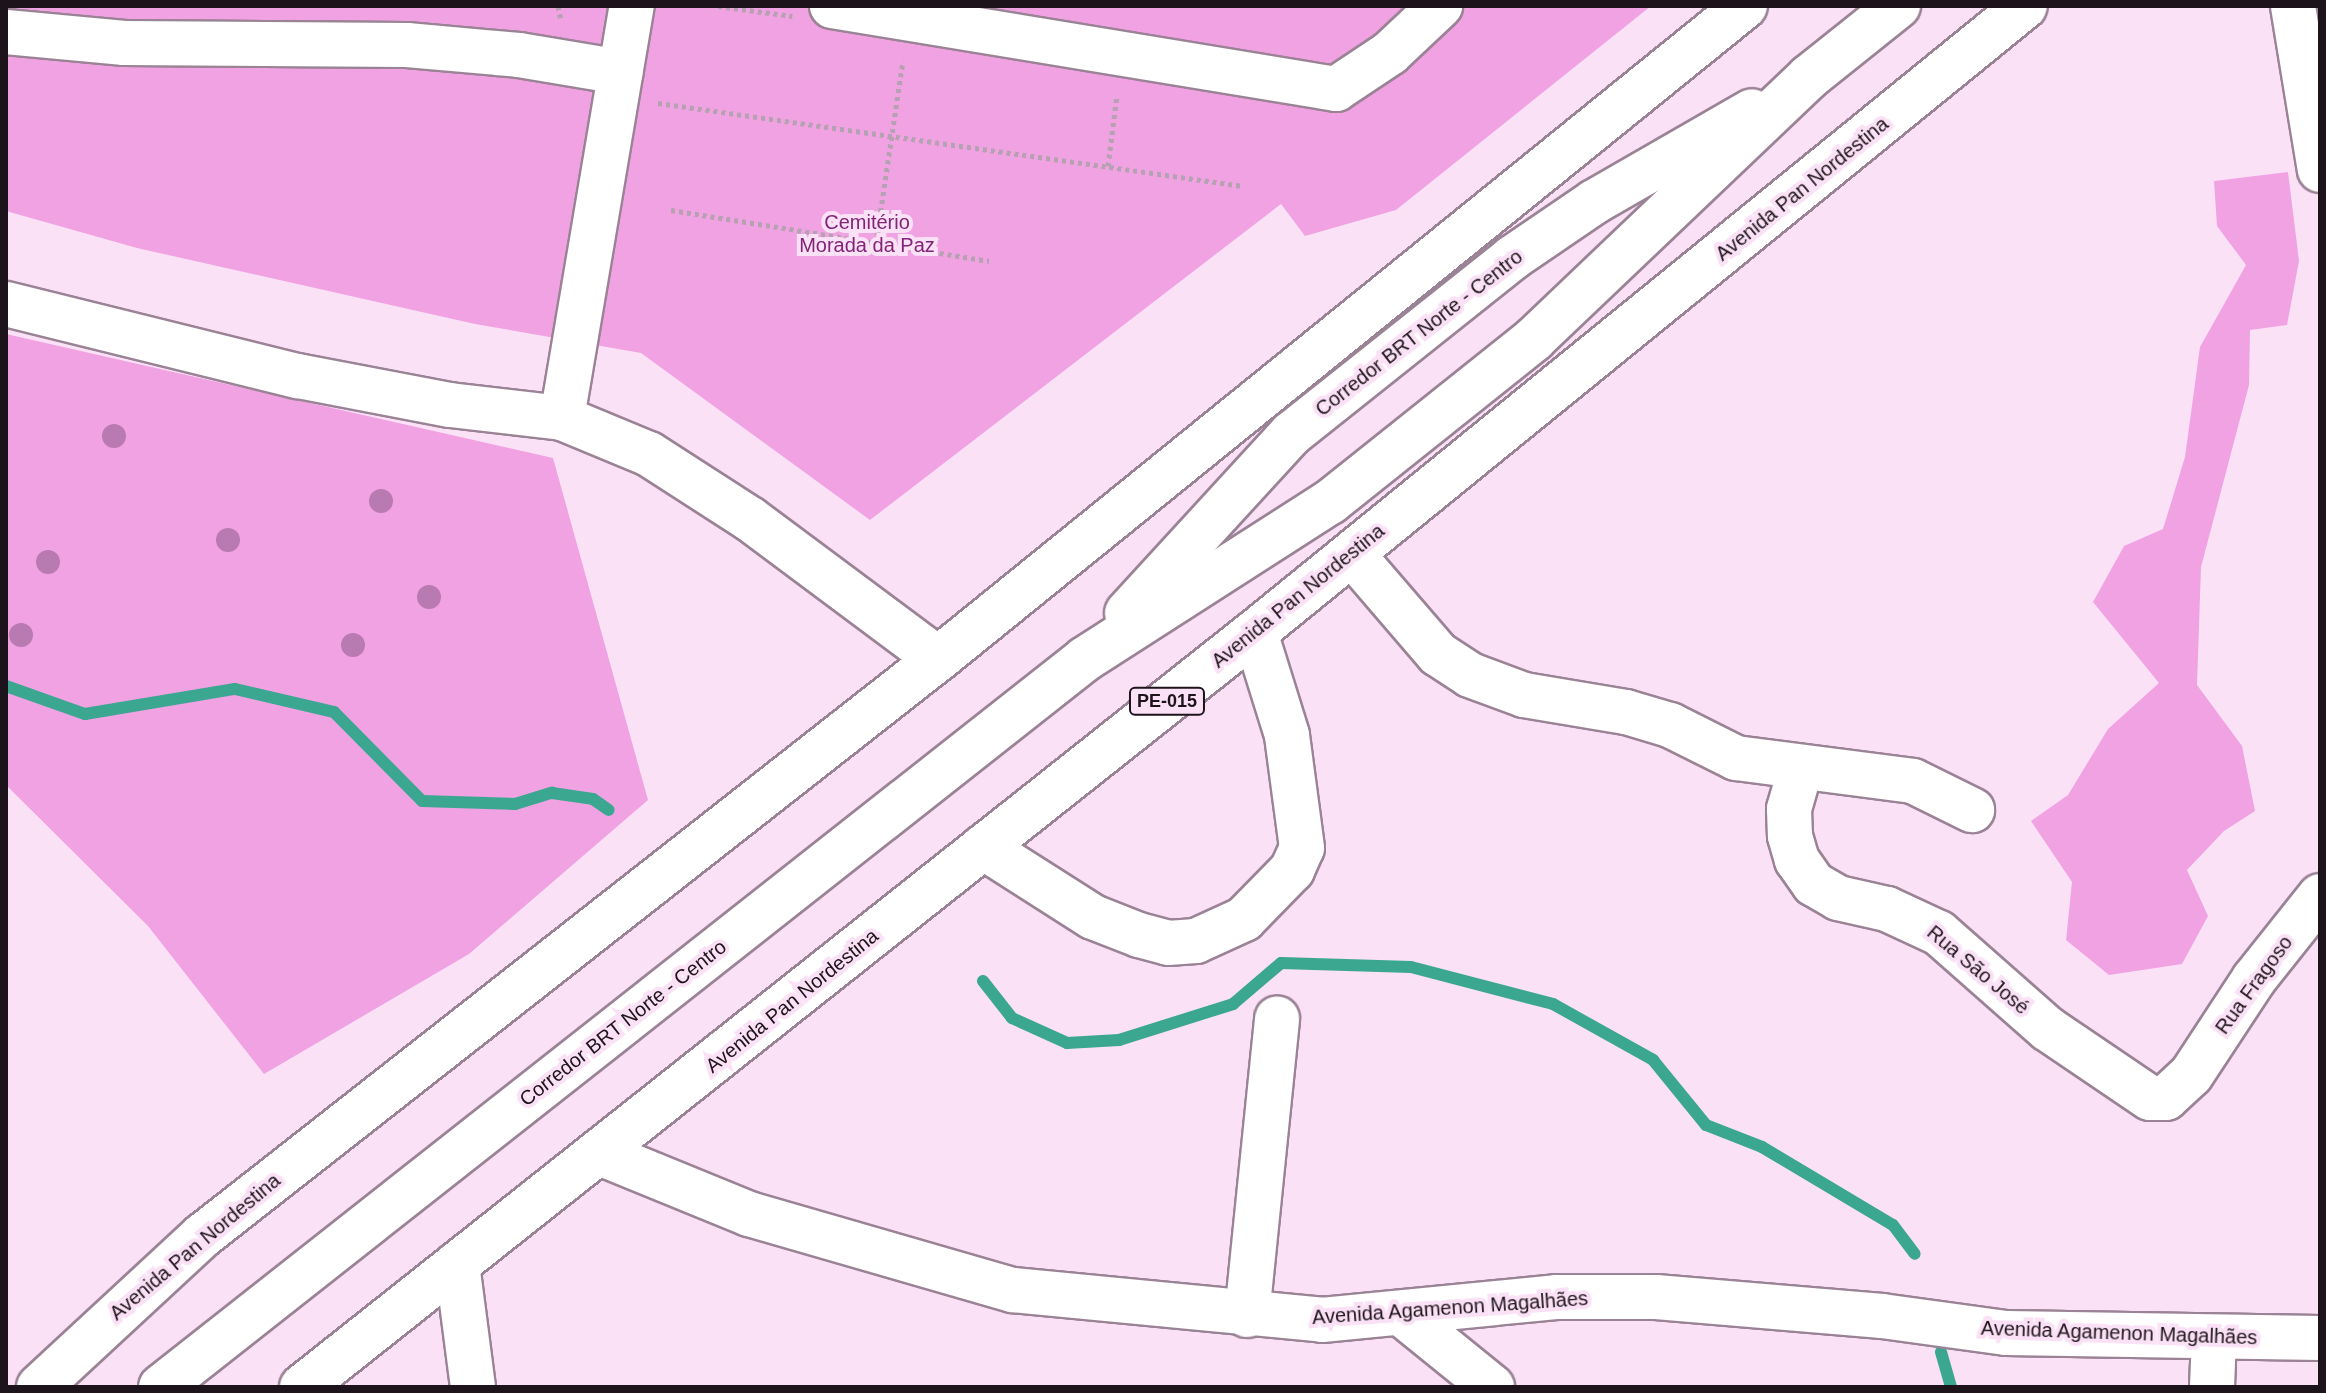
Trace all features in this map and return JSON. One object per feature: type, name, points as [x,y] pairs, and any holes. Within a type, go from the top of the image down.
[{"type":"main road","points":[[562,418],[632,6]]},
{"type":"main road","points":[[832,6],[1336,89],[1380,61],[1436,7]]},
{"type":"main road","name":"Avenida Pan Nordestina","points":[[39,1387],[202,1236],[938,659],[1745,6]]},
{"type":"main road","name":"Corredor BRT Norte - Centro","points":[[161,1387],[1085,659],[1330,502],[1486,377],[1627,254],[1809,77],[1898,6]]},
{"type":"main road","name":"Avenida Pan Nordestina","points":[[302,1387],[602,1154],[1255,632],[2025,6]]},
{"type":"main road","points":[[2293,6],[2320,170]]},
{"type":"main road","points":[[6,32],[124,43],[407,45],[519,55],[619,86]]},
{"type":"main road","name":"Corredor BRT Norte - Centro","points":[[1085,659],[1304,424],[1512,258],[1582,210],[1809,77]]},
{"type":"main road","points":[[6,304],[298,376],[450,405],[562,418],[649,454],[750,519],[938,659]]},
{"type":"main road","points":[[1352,554],[1438,654],[1470,675],[1524,695],[1626,712],[1670,725],[1736,758],[1913,781],[1972,810]]},
{"type":"main road","points":[[983,847],[1093,917],[1168,943],[1196,941],[1244,919],[1292,870],[1302,848],[1287,735],[1255,632]]},
{"type":"main road","name":"Rua São José","points":[[1801,767],[1789,809],[1790,836],[1797,860],[1814,884],[1838,898],[1887,909],[1939,933],[2048,1029],[2150,1098],[2166,1098],[2191,1075]]},
{"type":"main road","name":"Rua Fragoso","points":[[2191,1075],[2254,979],[2320,896]]},
{"type":"main road","points":[[1247,1315],[1277,1019]]},
{"type":"main road","name":"Avenida Agamenon Magalhães","points":[[602,1154],[749,1214],[909,1264],[1013,1290],[1322,1320],[1556,1297],[1656,1297],[1882,1316],[2006,1333],[2320,1338]]},
{"type":"main road","points":[[457,1264],[473,1387]]},
{"type":"main road","points":[[1402,1314],[1492,1387]]},
{"type":"main road","points":[[2212,1387],[2214,1338]]},
{"type":"path","points":[[876,243],[905,47]]},
{"type":"path","points":[[619,86],[673,103],[1243,186]]},
{"type":"path","points":[[1108,166],[1118,92]]},
{"type":"path","points":[[671,210],[989,261]]},
{"type":"green space","name":"Cemitério Morada da Paz","points":[[6,6],[1651,6],[1396,210],[1305,236],[1281,204],[870,520],[641,353],[475,324],[137,248],[6,211]]},
{"type":"green space","points":[[2288,172],[2299,261],[2287,325],[2250,330],[2249,385],[2201,567],[2197,685],[2242,746],[2255,811],[2224,831],[2187,870],[2208,916],[2182,964],[2109,975],[2066,940],[2072,882],[2031,821],[2068,795],[2108,729],[2159,683],[2093,602],[2124,546],[2163,529],[2185,457],[2200,347],[2246,265],[2217,226],[2214,181]]},
{"type":"green space","points":[[6,334],[553,458],[648,800],[469,954],[264,1074],[148,926],[6,785]]},
{"type":"waterway","points":[[6,686],[85,714],[235,689],[334,712],[422,801],[515,804],[552,793],[593,799],[609,810]]},
{"type":"waterway","points":[[983,981],[1012,1018],[1067,1043],[1119,1040],[1233,1004],[1281,963],[1411,967],[1553,1004],[1653,1060],[1706,1125],[1762,1147],[1893,1225],[1915,1254]]},
{"type":"waterway","points":[[1941,1352],[1951,1387]]}]
